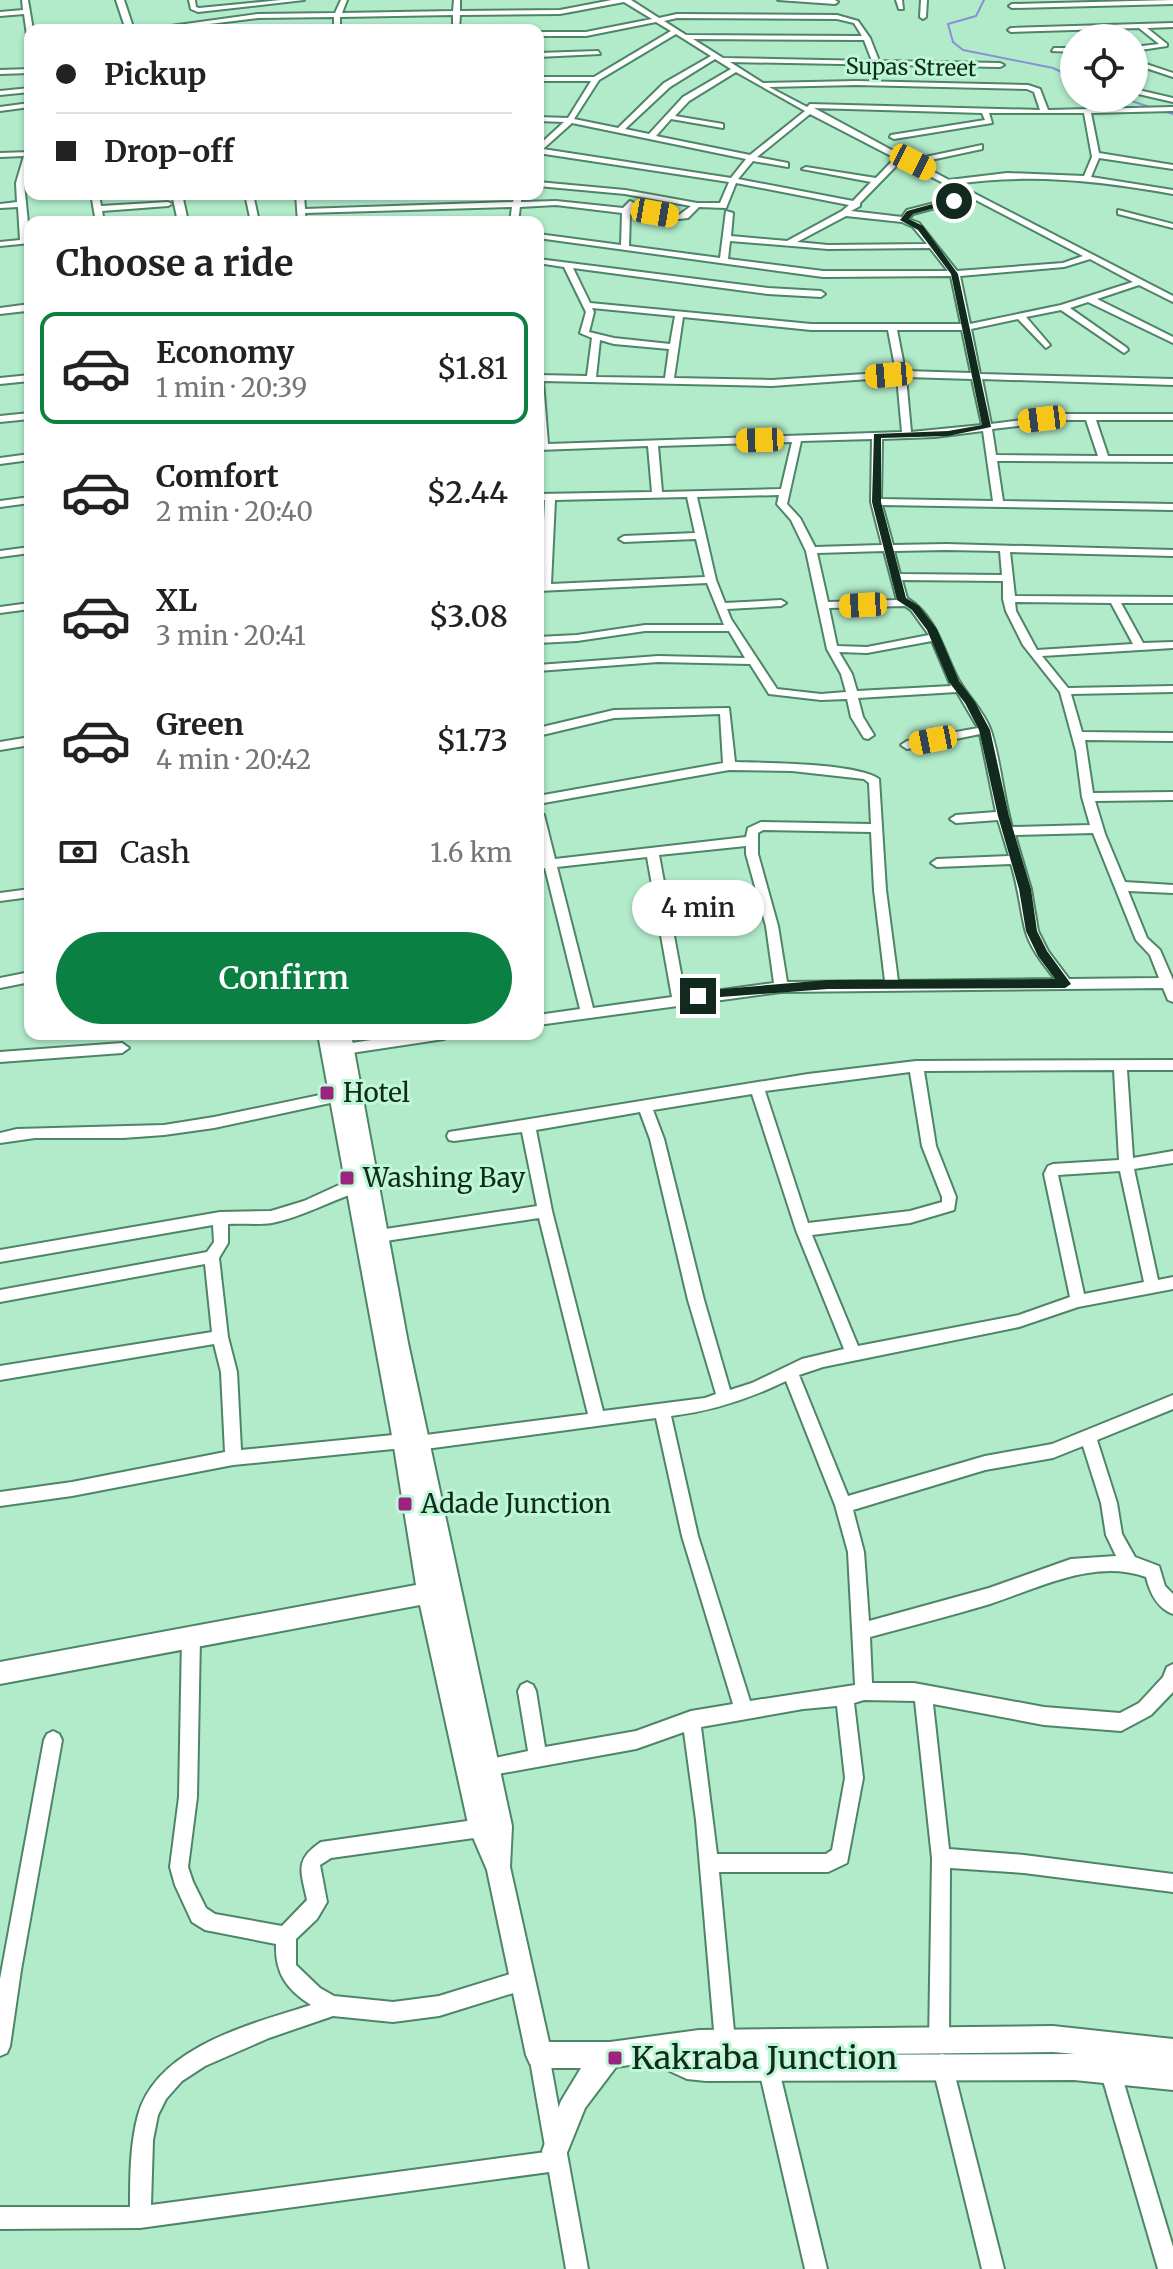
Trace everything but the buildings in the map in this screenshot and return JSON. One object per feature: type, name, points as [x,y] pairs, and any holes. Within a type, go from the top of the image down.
[{"type":"street","points":[[25,0],[28,24]]},
{"type":"street","points":[[112,0],[119,24]]},
{"type":"street","points":[[120,0],[128,24]]},
{"type":"street","points":[[192,0],[193,8],[198,10],[301,0]]},
{"type":"street","points":[[337,24],[344,0]]},
{"type":"street","points":[[456,24],[457,0]]},
{"type":"street","points":[[193,24],[258,16],[560,12],[624,0],[761,85],[1173,299]]},
{"type":"street","points":[[781,0],[835,2]]},
{"type":"street","points":[[923,17],[924,0]]},
{"type":"street","points":[[1012,6],[1173,2]]},
{"type":"street","points":[[1154,4],[1173,14]]},
{"type":"street","points":[[0,14],[26,12]]},
{"type":"street","points":[[258,16],[258,24]]},
{"type":"street","points":[[544,34],[586,34],[677,16],[847,18],[864,30],[876,61]]},
{"type":"street","points":[[1148,27],[1173,25]]},
{"type":"street","points":[[1011,30],[1060,29]]},
{"type":"street","points":[[1148,31],[1169,46]]},
{"type":"street","points":[[544,145],[570,120],[596,79],[663,37],[681,34],[867,38]]},
{"type":"street","points":[[1148,48],[1169,46]]},
{"type":"street","points":[[1054,50],[1060,50]]},
{"type":"street","points":[[544,55],[598,53]]},
{"type":"street","points":[[620,130],[667,85],[720,58],[1000,65]]},
{"type":"street","points":[[955,64],[963,86]]},
{"type":"street","points":[[1148,67],[1173,75]]},
{"type":"street","points":[[651,137],[686,99],[736,69]]},
{"type":"street","points":[[0,72],[24,71]]},
{"type":"street","points":[[544,79],[596,79]]},
{"type":"street","name":"Supas Street","points":[[761,85],[856,83],[1032,88],[1037,91],[1045,112]]},
{"type":"street","points":[[0,93],[24,91]]},
{"type":"street","points":[[1148,94],[1173,100]]},
{"type":"street","points":[[0,109],[24,106]]},
{"type":"street","points":[[802,106],[1060,112]]},
{"type":"street","points":[[1148,111],[1173,109]]},
{"type":"street","points":[[544,185],[723,206],[731,180],[752,157],[811,110]]},
{"type":"street","points":[[894,137],[951,126],[984,124],[989,121],[984,110]]},
{"type":"street","points":[[1087,112],[1096,155],[1087,177]]},
{"type":"street","points":[[670,117],[720,126]]},
{"type":"street","points":[[544,119],[570,120],[785,165]]},
{"type":"street","points":[[913,162],[979,147]]},
{"type":"street","points":[[544,152],[731,180],[857,204]]},
{"type":"street","points":[[0,155],[24,154]]},
{"type":"street","points":[[1096,155],[1173,167]]},
{"type":"street","points":[[786,244],[857,204],[902,156]]},
{"type":"street","points":[[625,245],[628,193],[637,165]]},
{"type":"street","points":[[806,169],[879,181]]},
{"type":"street","points":[[24,170],[20,183],[24,222]]},
{"type":"street","points":[[951,182],[1016,174],[1087,177],[1173,192]]},
{"type":"street","points":[[904,220],[910,212],[975,195]]},
{"type":"street","points":[[95,200],[98,216]]},
{"type":"street","points":[[96,209],[160,200]]},
{"type":"street","points":[[301,200],[302,216]]},
{"type":"street","points":[[302,211],[485,200]]},
{"type":"street","points":[[536,200],[679,217],[685,216],[697,205]]},
{"type":"street","points":[[0,206],[21,204]]},
{"type":"street","points":[[1121,212],[1173,226]]},
{"type":"street","points":[[724,260],[729,213]]},
{"type":"street","points":[[845,213],[904,220],[921,228],[955,274],[987,427],[998,504]]},
{"type":"street","points":[[544,237],[625,245],[823,274],[955,274],[1032,269],[1064,265],[1091,256]]},
{"type":"street","points":[[727,238],[849,248],[934,246]]},
{"type":"street","points":[[0,244],[24,241]]},
{"type":"street","points":[[544,262],[754,289],[821,294]]},
{"type":"street","points":[[567,264],[590,312],[583,330],[596,337],[674,347]]},
{"type":"street","points":[[588,305],[789,326],[966,327],[1063,307],[1140,282]]},
{"type":"street","points":[[1090,299],[1173,340]]},
{"type":"street","points":[[1063,307],[1124,350]]},
{"type":"street","points":[[0,311],[24,308]]},
{"type":"street","points":[[669,381],[679,315]]},
{"type":"street","points":[[1021,317],[1046,345]]},
{"type":"street","points":[[892,328],[901,374],[907,436]]},
{"type":"street","points":[[591,379],[596,337]]},
{"type":"street","points":[[544,378],[795,383],[901,374],[1173,382]]},
{"type":"street","points":[[0,381],[24,379]]},
{"type":"street","points":[[0,419],[24,417]]},
{"type":"street","points":[[1090,417],[1104,458]]},
{"type":"street","points":[[544,447],[907,436],[1042,419],[1173,417]]},
{"type":"street","points":[[877,436],[876,502],[902,600],[921,614],[936,637],[958,689],[970,702],[985,730],[1003,816],[1025,889],[1032,931],[1042,953],[1065,984]]},
{"type":"street","points":[[797,439],[782,504],[794,514],[802,535],[813,550],[832,649],[848,680],[849,696],[857,720],[868,735]]},
{"type":"street","points":[[653,444],[657,495]]},
{"type":"street","points":[[0,461],[24,458]]},
{"type":"street","points":[[992,458],[1173,459]]},
{"type":"street","points":[[544,497],[785,492]]},
{"type":"street","points":[[691,494],[711,580],[730,628],[773,692],[808,697],[958,689]]},
{"type":"street","points":[[544,565],[550,497]]},
{"type":"street","points":[[0,504],[24,501]]},
{"type":"street","points":[[876,502],[1173,507]]},
{"type":"street","points":[[624,539],[701,536]]},
{"type":"street","points":[[813,550],[887,548],[1173,553]]},
{"type":"street","points":[[544,1019],[679,998],[781,987],[892,983],[1065,984],[1171,990],[1155,953],[1142,940],[1097,829],[1088,797],[1078,736],[1065,691],[1017,626],[1008,599],[1005,549]]},
{"type":"street","points":[[0,554],[24,551]]},
{"type":"street","points":[[897,577],[1008,578]]},
{"type":"street","points":[[544,588],[711,580]]},
{"type":"street","points":[[1008,599],[1173,600]]},
{"type":"street","points":[[1114,599],[1140,647]]},
{"type":"street","points":[[722,606],[781,603]]},
{"type":"street","points":[[822,605],[906,603]]},
{"type":"street","points":[[0,610],[24,607]]},
{"type":"street","points":[[544,640],[645,628],[730,628]]},
{"type":"street","points":[[832,649],[867,650],[936,637]]},
{"type":"street","points":[[1035,653],[1173,645]]},
{"type":"street","points":[[544,668],[658,659],[751,661]]},
{"type":"street","points":[[1065,691],[1173,689]]},
{"type":"street","points":[[544,731],[614,714],[725,710],[729,766]]},
{"type":"street","points":[[907,745],[985,730]]},
{"type":"street","points":[[1078,736],[1173,737]]},
{"type":"street","points":[[0,746],[24,742]]},
{"type":"street","points":[[544,799],[729,766],[792,767],[867,776],[875,782],[876,828],[892,983]]},
{"type":"street","points":[[1088,797],[1173,796]]},
{"type":"street","points":[[956,819],[1003,816]]},
{"type":"street","points":[[781,987],[772,926],[750,841],[752,831],[761,826],[876,828]]},
{"type":"street","points":[[1008,831],[1097,829]]},
{"type":"street","points":[[588,1013],[544,864],[750,841]]},
{"type":"street","points":[[652,853],[679,998]]},
{"type":"street","points":[[937,863],[1016,860]]},
{"type":"street","points":[[1122,886],[1173,889]]},
{"type":"street","points":[[0,897],[24,894]]},
{"type":"street","points":[[1155,953],[1173,954]]},
{"type":"street","points":[[0,983],[24,978]]},
{"type":"street","points":[[336,1042],[363,1040]]},
{"type":"street","points":[[336,1042],[339,1096],[356,1187],[411,1442]]},
{"type":"street","points":[[336,1042],[379,1236],[411,1442],[481,1828],[499,1870],[523,1980],[577,2269]]},
{"type":"street","points":[[0,1057],[122,1048]]},
{"type":"street","points":[[1120,1065],[1126,1165],[1152,1285]]},
{"type":"street","points":[[454,1136],[757,1087],[916,1066],[1173,1065]]},
{"type":"street","points":[[803,1230],[910,1217],[949,1206],[949,1197],[929,1146],[916,1066]]},
{"type":"street","points":[[757,1087],[803,1230],[854,1355]]},
{"type":"street","points":[[0,1138],[47,1132],[140,1133],[175,1129],[339,1096]]},
{"type":"street","points":[[645,1106],[657,1139],[696,1300],[725,1398]]},
{"type":"street","points":[[528,1126],[545,1211],[597,1418]]},
{"type":"street","points":[[1078,1301],[1051,1174],[1059,1169],[1126,1165],[1173,1157]]},
{"type":"street","points":[[0,1256],[220,1218],[271,1217],[356,1187]]},
{"type":"street","points":[[379,1236],[545,1211]]},
{"type":"street","points":[[220,1218],[221,1243],[212,1257],[220,1337],[229,1372],[233,1458]]},
{"type":"street","points":[[0,1296],[212,1257]]},
{"type":"street","points":[[0,1499],[72,1489],[233,1458],[411,1442],[705,1405],[823,1360],[1019,1321],[1078,1301],[1173,1283]]},
{"type":"street","points":[[0,1373],[220,1337]]},
{"type":"street","points":[[790,1373],[843,1505],[856,1552],[864,1691]]},
{"type":"street","points":[[843,1505],[985,1463],[1053,1451],[1173,1402]]},
{"type":"street","points":[[662,1410],[697,1562],[744,1710]]},
{"type":"street","points":[[1088,1436],[1109,1503],[1114,1535],[1129,1563]]},
{"type":"street","points":[[859,1632],[989,1596],[1071,1567],[1129,1563],[1153,1572],[1158,1590],[1173,1606]]},
{"type":"street","points":[[0,1673],[343,1607],[438,1592]]},
{"type":"street","points":[[438,1592],[487,1767],[500,1826],[499,1870]]},
{"type":"street","points":[[191,1637],[188,1797],[179,1867],[184,1885],[199,1915],[212,1923],[285,1936]]},
{"type":"street","points":[[487,1767],[636,1740],[691,1720],[845,1697],[864,1691],[914,1692],[1044,1716],[1121,1722],[1145,1709],[1170,1682],[1173,1673]]},
{"type":"street","points":[[527,1691],[538,1757]]},
{"type":"street","points":[[923,1696],[941,1858],[939,2041],[942,2067],[993,2269]]},
{"type":"street","points":[[708,1863],[828,1863],[840,1856],[854,1778],[845,1697]]},
{"type":"street","points":[[691,1720],[725,2042]]},
{"type":"street","points":[[0,2046],[53,1740]]},
{"type":"street","points":[[481,1828],[328,1849],[318,1854],[310,1867],[317,1902],[290,1927],[285,1936],[283,1948],[287,1970],[313,1995],[332,2006],[393,2012],[439,2006],[523,1980]]},
{"type":"street","points":[[941,1858],[1024,1864],[1173,1883]]},
{"type":"street","points":[[140,2217],[142,2138],[156,2092],[192,2061],[273,2026],[311,2017],[332,2006]]},
{"type":"street","points":[[539,2055],[610,2055],[725,2042],[1053,2039],[1173,2052]]},
{"type":"street","points":[[654,2051],[687,2066],[769,2070],[1074,2067],[1173,2077]]},
{"type":"street","points":[[556,2156],[568,2113],[587,2079],[610,2055]]},
{"type":"street","points":[[769,2070],[816,2269]]},
{"type":"street","points":[[1110,2070],[1137,2170],[1169,2269]]},
{"type":"street","points":[[0,2218],[140,2217],[556,2156]]},
{"type":"waterway","points":[[984,0],[976,16],[948,24],[953,42],[963,50],[1060,71]]},
{"type":"waterway","points":[[1148,106],[1153,108]]},
{"type":"waterway","points":[[1160,110],[1173,114]]},
{"type":"place","name":"Hotel","points":[[327,1093]]},
{"type":"place","name":"Washing Bay","points":[[347,1178]]},
{"type":"place","name":"Adade Junction","points":[[405,1504]]},
{"type":"place","name":"Kakraba Junction","points":[[615,2058]]},
{"type":"route","points":[[698,996],[828,985],[1065,984],[1042,953],[1032,931],[1025,889],[1003,816],[985,730],[970,702],[954,682],[932,629],[915,608],[902,600],[876,502],[877,436],[948,433],[987,427],[955,274],[921,228],[904,220],[910,212],[954,201]]}]
